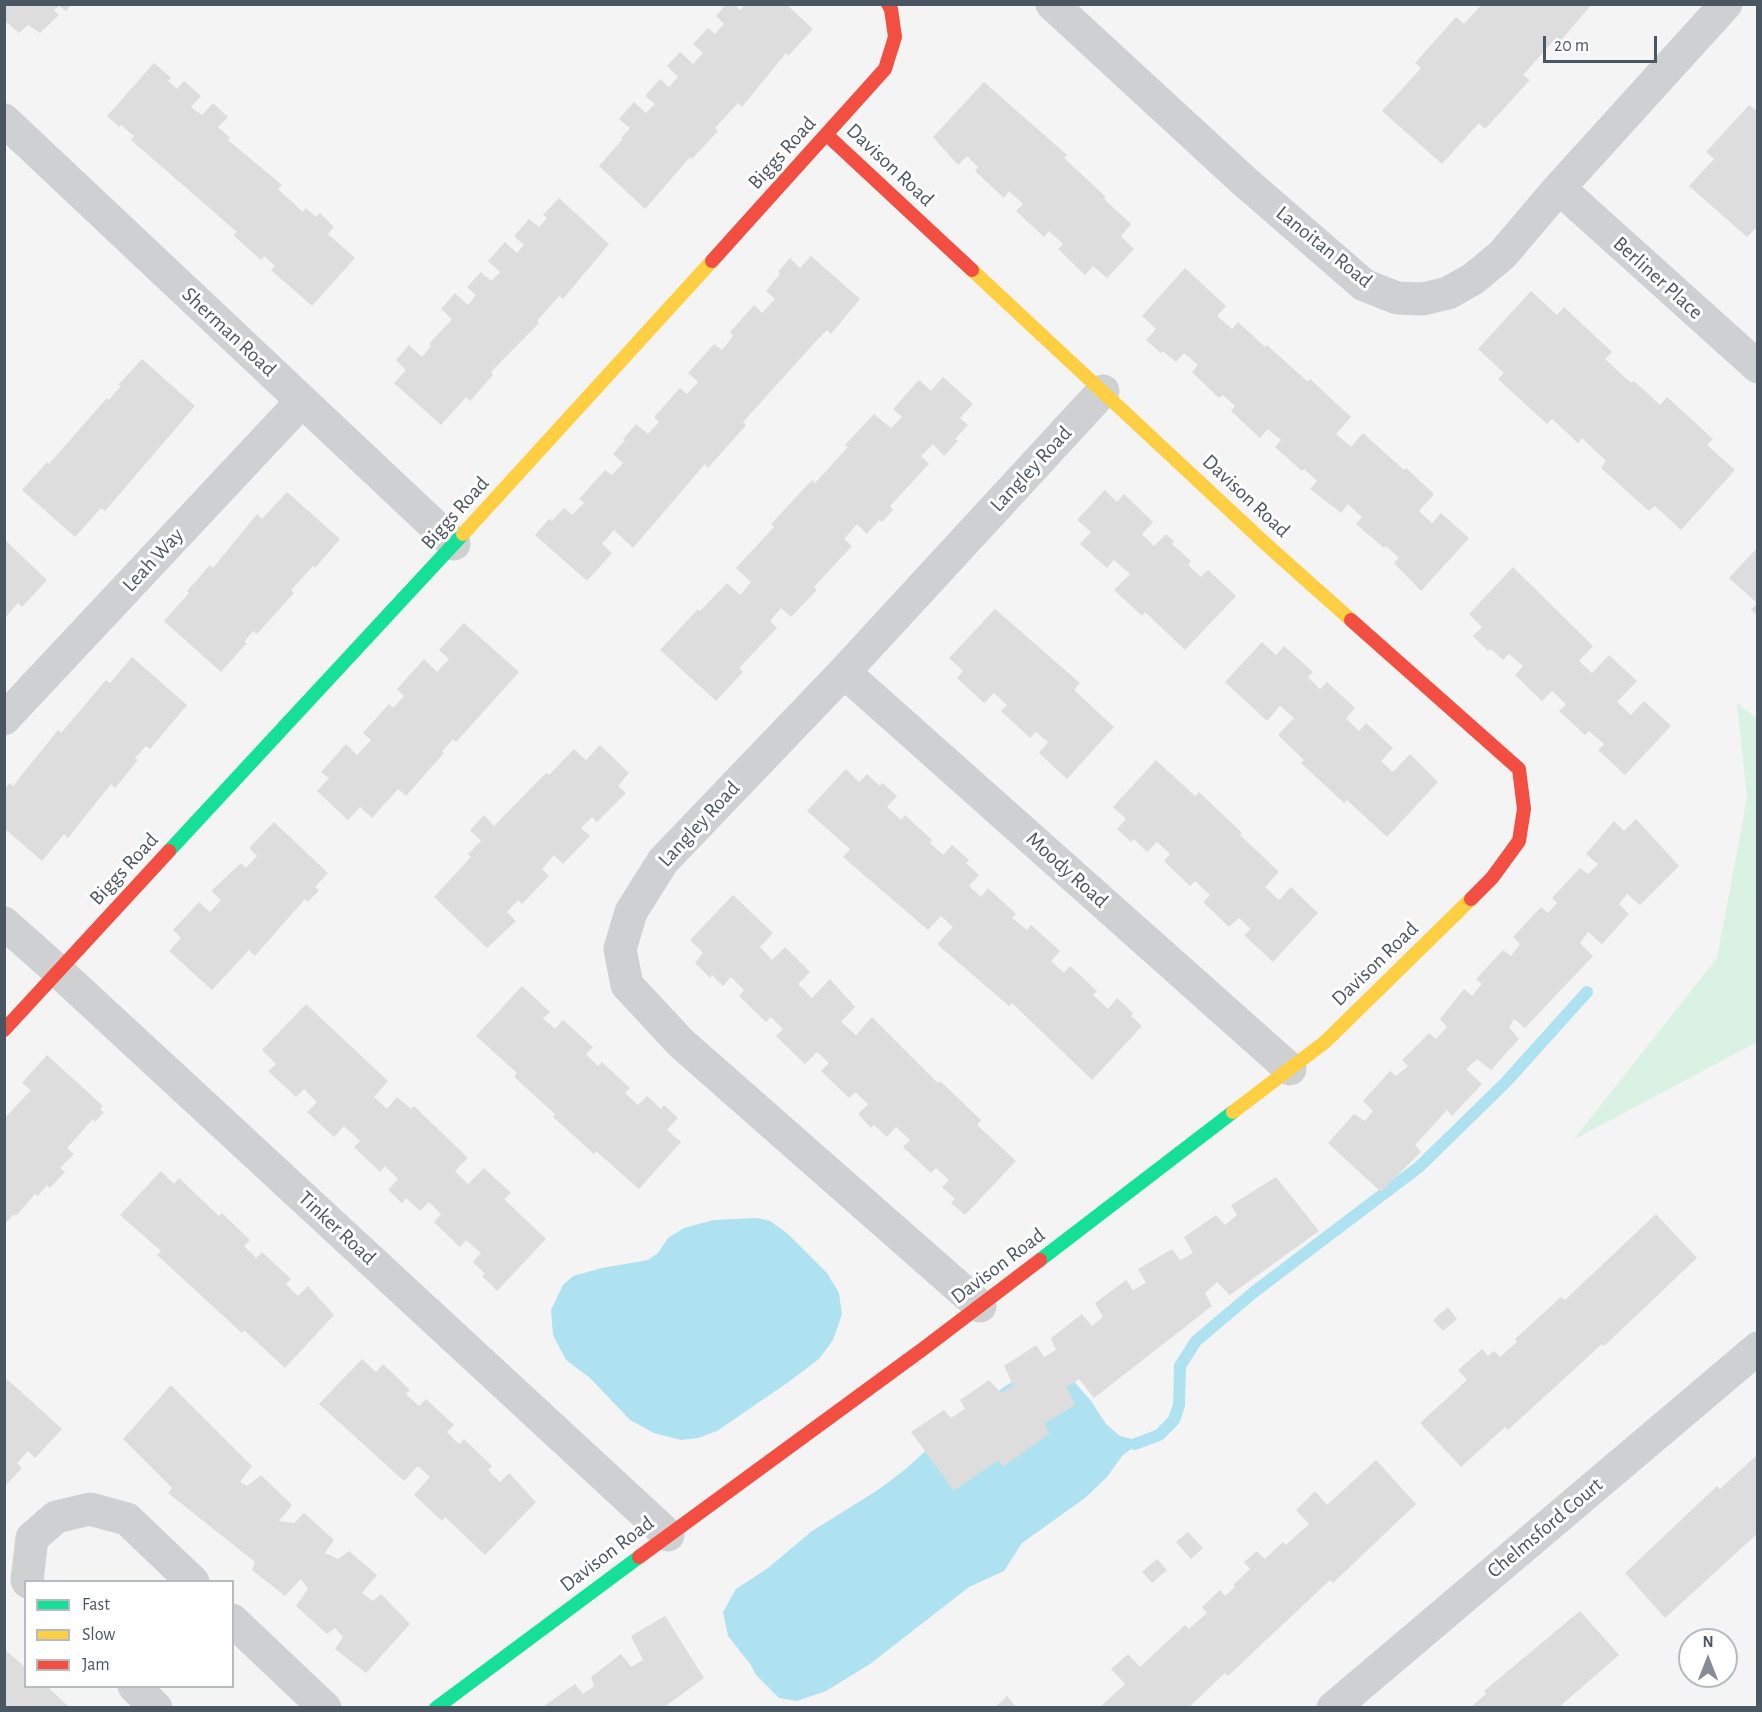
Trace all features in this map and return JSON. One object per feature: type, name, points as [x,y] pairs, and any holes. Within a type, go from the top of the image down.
[{"type":"street","name":"Biggs Road","points":[[4,1030],[454,544],[885,69],[895,37],[891,9],[888,4]]},
{"type":"street","name":"Lanoitan Road","points":[[1055,5],[1244,181],[1355,278],[1364,285],[1397,298],[1423,300],[1448,293],[1473,279],[1502,255],[1559,188],[1726,4]]},
{"type":"street","name":"Sherman Road","points":[[4,120],[454,544]]},
{"type":"street","name":"Davison Road","points":[[436,1707],[980,1306],[1325,1042],[1492,878],[1519,841],[1524,809],[1520,769],[1268,546],[827,135]]},
{"type":"street","name":"Berliner Place","points":[[1559,188],[1758,367]]},
{"type":"street","name":"Langley Road","points":[[980,1306],[681,1043],[627,985],[620,949],[631,912],[663,861],[844,672],[1103,391]]},
{"type":"street","name":"Leah Way","points":[[4,719],[302,401]]},
{"type":"street","name":"Moody Road","points":[[844,672],[1290,1069]]},
{"type":"street","name":"Tinker Road","points":[[4,923],[668,1534]]},
{"type":"street","name":"Chelmsford Court","points":[[1333,1707],[1758,1348]]},
{"type":"street","points":[[27,1580],[32,1538],[56,1517],[90,1509],[127,1519],[192,1580]]},
{"type":"street","points":[[234,1622],[325,1707]]},
{"type":"street","points":[[136,1688],[156,1707]]},
{"type":"green space","points":[[1737,703],[1757,719],[1757,1042],[1573,1140],[1717,958],[1747,798]]},
{"type":"water","points":[[757,1218],[770,1221],[788,1234],[827,1273],[839,1293],[842,1314],[833,1340],[819,1359],[717,1431],[698,1438],[681,1440],[654,1433],[630,1420],[590,1378],[566,1360],[553,1335],[551,1310],[563,1285],[573,1276],[648,1260],[658,1253],[668,1238],[684,1228],[714,1220]]},
{"type":"water","points":[[1033,1369],[1071,1378],[1091,1401],[1106,1424],[1120,1436],[1132,1439],[1135,1446],[1122,1456],[1107,1477],[1085,1498],[1022,1543],[1004,1571],[969,1587],[870,1664],[826,1691],[797,1701],[779,1698],[756,1675],[728,1636],[723,1612],[736,1589],[768,1568],[812,1531],[878,1490],[907,1468],[947,1431],[1004,1387]]},
{"type":"building","points":[[4,4],[72,4],[66,11],[59,6],[54,10],[59,15],[40,33],[28,25],[19,33],[4,20]]},
{"type":"building","points":[[726,4],[734,4],[740,10],[746,4],[786,4],[813,29],[788,56],[786,53],[742,107],[738,103],[715,128],[718,131],[692,159],[690,157],[645,209],[599,166],[630,128],[619,119],[634,102],[646,113],[655,104],[645,96],[660,79],[669,87],[678,77],[667,66],[680,52],[693,64],[703,53],[693,44],[708,28],[715,34],[724,24],[716,16]]},
{"type":"building","points":[[1482,4],[1592,4],[1561,40],[1557,37],[1523,75],[1530,80],[1485,129],[1479,123],[1442,164],[1382,111],[1421,68],[1415,63],[1456,17],[1464,24]]},
{"type":"building","points":[[154,63],[171,78],[168,81],[177,89],[184,81],[201,96],[191,107],[202,115],[213,103],[228,117],[218,127],[230,138],[228,140],[282,185],[278,189],[303,212],[306,208],[316,217],[320,213],[334,227],[328,234],[355,258],[312,306],[271,270],[275,266],[264,256],[261,260],[233,235],[237,232],[131,140],[134,136],[107,116]]},
{"type":"building","points":[[984,82],[1067,155],[1064,158],[1131,224],[1121,236],[1134,249],[1107,278],[1093,266],[1085,275],[1058,249],[1063,244],[1049,231],[1044,237],[1016,211],[1023,204],[1009,191],[1004,198],[975,171],[978,167],[967,156],[958,165],[933,137]]},
{"type":"building","points":[[1749,105],[1758,112],[1758,226],[1747,237],[1689,186],[1714,159],[1706,152]]},
{"type":"building","points":[[559,198],[609,244],[563,299],[559,296],[537,321],[539,323],[491,372],[493,375],[470,401],[466,397],[441,425],[394,383],[406,370],[396,360],[409,345],[422,357],[431,346],[429,344],[452,319],[441,309],[455,293],[468,305],[476,295],[467,287],[481,272],[491,281],[500,272],[488,261],[505,242],[517,253],[524,245],[514,236],[529,219],[539,227],[547,218],[543,215]]},
{"type":"building","points":[[811,256],[860,299],[831,334],[827,330],[817,340],[743,422],[746,425],[708,468],[705,464],[633,548],[614,530],[602,544],[612,553],[587,581],[535,535],[549,519],[552,521],[564,508],[572,515],[584,503],[579,499],[605,470],[612,475],[623,463],[613,454],[636,424],[648,434],[659,422],[654,417],[680,388],[687,394],[698,382],[688,373],[714,344],[722,350],[733,336],[730,332],[754,305],[762,313],[775,299],[766,291],[790,258],[800,268]]},
{"type":"building","points":[[1185,268],[1226,306],[1217,316],[1232,329],[1238,322],[1308,382],[1310,379],[1351,417],[1336,434],[1351,447],[1363,433],[1434,494],[1419,511],[1432,523],[1441,513],[1469,538],[1421,591],[1394,563],[1399,558],[1356,524],[1362,517],[1348,504],[1341,513],[1310,489],[1317,481],[1275,447],[1281,440],[1268,429],[1260,438],[1231,411],[1235,406],[1223,395],[1219,398],[1192,372],[1198,365],[1184,353],[1176,362],[1146,340],[1156,329],[1142,316]]},
{"type":"building","points":[[1531,291],[1557,315],[1564,307],[1612,352],[1605,359],[1631,383],[1634,381],[1660,405],[1667,397],[1713,439],[1707,445],[1735,470],[1681,530],[1655,506],[1649,511],[1601,468],[1606,461],[1582,438],[1578,443],[1552,419],[1547,424],[1498,379],[1504,373],[1478,349]]},
{"type":"building","points":[[142,359],[195,406],[105,511],[101,508],[75,537],[22,490],[47,462],[49,464],[107,398],[109,400],[121,386],[118,385]]},
{"type":"building","points":[[943,377],[973,404],[960,418],[968,425],[955,439],[958,441],[944,456],[933,444],[921,456],[929,464],[890,506],[893,510],[882,522],[879,520],[867,534],[857,524],[844,539],[852,546],[814,587],[817,590],[791,617],[781,608],[770,621],[777,628],[739,668],[743,672],[716,701],[660,650],[698,609],[700,611],[727,583],[740,595],[751,582],[736,568],[774,527],[771,524],[812,480],[815,483],[848,447],[845,445],[874,414],[891,428],[902,417],[893,409],[919,380],[931,391]]},
{"type":"building","points":[[1105,490],[1117,502],[1124,494],[1153,522],[1142,534],[1154,546],[1166,534],[1174,541],[1172,544],[1191,561],[1188,565],[1201,577],[1208,570],[1236,596],[1185,650],[1145,612],[1142,616],[1114,590],[1130,574],[1114,560],[1107,568],[1080,544],[1091,532],[1077,520]]},
{"type":"building","points":[[287,492],[340,539],[315,568],[313,566],[291,590],[294,593],[257,634],[253,631],[244,642],[247,643],[221,672],[164,621],[189,593],[187,591],[210,565],[213,568],[257,514],[262,519]]},
{"type":"building","points":[[5,540],[47,580],[22,607],[18,603],[5,618]]},
{"type":"building","points":[[1758,547],[1758,616],[1751,610],[1757,603],[1729,578]]},
{"type":"building","points":[[1513,567],[1593,646],[1579,661],[1592,673],[1609,655],[1637,681],[1617,702],[1631,715],[1644,701],[1671,726],[1625,775],[1598,750],[1604,744],[1589,731],[1585,735],[1559,711],[1566,704],[1552,691],[1542,701],[1515,675],[1523,666],[1509,654],[1503,660],[1491,649],[1488,651],[1473,636],[1482,627],[1469,614]]},
{"type":"building","points":[[995,609],[1080,683],[1074,690],[1114,727],[1067,779],[1039,753],[1048,742],[1036,732],[1030,738],[1001,711],[1007,705],[994,693],[984,703],[957,678],[963,671],[949,658]]},
{"type":"building","points":[[464,623],[519,672],[456,742],[453,739],[442,751],[444,753],[406,796],[398,789],[372,818],[360,807],[348,820],[317,791],[329,778],[321,772],[346,744],[357,755],[371,740],[363,733],[389,704],[393,708],[404,696],[397,689],[424,659],[437,672],[449,659],[439,650]]},
{"type":"building","points":[[1262,642],[1276,655],[1284,646],[1313,672],[1308,677],[1320,689],[1327,682],[1355,708],[1346,718],[1359,731],[1366,723],[1393,748],[1381,761],[1393,772],[1410,754],[1438,782],[1387,837],[1347,800],[1344,803],[1301,763],[1304,760],[1278,735],[1294,718],[1280,706],[1267,721],[1225,682]]},
{"type":"building","points":[[132,657],[187,705],[150,749],[146,746],[135,758],[138,760],[115,788],[111,784],[68,838],[64,834],[42,861],[4,828],[4,789],[10,783],[13,786],[58,730],[61,733],[106,680],[110,683]]},
{"type":"building","points":[[600,745],[629,773],[618,786],[626,793],[597,822],[592,817],[581,828],[590,836],[563,864],[554,855],[542,869],[549,876],[522,904],[518,900],[507,912],[516,921],[487,948],[434,897],[471,857],[468,854],[481,841],[470,830],[484,815],[494,826],[546,773],[549,775],[574,749],[586,760]]},
{"type":"building","points":[[1156,760],[1195,796],[1199,792],[1279,872],[1265,887],[1279,900],[1291,887],[1318,913],[1273,962],[1244,935],[1251,929],[1239,918],[1229,927],[1203,902],[1210,895],[1195,881],[1190,886],[1164,861],[1170,854],[1157,842],[1147,852],[1134,839],[1131,842],[1117,829],[1126,819],[1113,807]]},
{"type":"building","points":[[846,769],[859,782],[867,774],[880,786],[882,783],[897,796],[887,807],[901,820],[905,815],[932,840],[930,843],[943,855],[952,845],[969,860],[966,863],[979,875],[969,886],[981,897],[988,888],[1016,914],[1012,918],[1027,930],[1031,925],[1060,951],[1051,961],[1064,973],[1070,966],[1097,991],[1093,995],[1108,1009],[1117,998],[1133,1013],[1131,1016],[1142,1026],[1092,1080],[1012,1003],[1009,1006],[937,944],[953,927],[941,916],[928,930],[843,857],[850,849],[807,811]]},
{"type":"building","points":[[1636,819],[1679,866],[1640,905],[1627,894],[1619,904],[1629,914],[1602,944],[1588,932],[1580,943],[1593,956],[1525,1028],[1514,1019],[1509,1027],[1519,1039],[1491,1070],[1477,1059],[1466,1069],[1482,1084],[1452,1116],[1447,1110],[1415,1145],[1421,1152],[1381,1192],[1328,1143],[1354,1114],[1365,1121],[1373,1111],[1363,1101],[1390,1071],[1396,1076],[1408,1066],[1402,1060],[1429,1033],[1436,1039],[1447,1027],[1440,1019],[1464,989],[1472,996],[1482,984],[1476,979],[1503,950],[1511,956],[1520,944],[1513,937],[1541,907],[1548,913],[1557,903],[1552,898],[1580,868],[1588,874],[1598,864],[1586,854],[1614,821],[1624,831]]},
{"type":"building","points":[[274,822],[328,873],[315,887],[319,890],[308,902],[305,899],[255,956],[249,950],[212,990],[169,951],[181,938],[173,930],[199,902],[210,912],[221,900],[211,891],[241,863],[246,868],[257,856],[249,848]]},
{"type":"building","points":[[733,895],[773,933],[760,947],[772,960],[785,947],[810,972],[798,984],[812,998],[830,979],[855,1007],[841,1022],[856,1035],[872,1017],[938,1083],[940,1081],[981,1120],[977,1125],[1016,1161],[965,1215],[951,1203],[955,1199],[942,1187],[949,1180],[936,1168],[931,1173],[903,1147],[910,1140],[896,1127],[887,1137],[874,1125],[871,1128],[858,1114],[868,1104],[855,1092],[849,1098],[821,1071],[829,1063],[817,1052],[805,1064],[776,1036],[783,1029],[771,1017],[766,1022],[739,996],[744,990],[731,977],[723,986],[712,975],[710,978],[695,963],[703,953],[690,940]]},
{"type":"building","points":[[522,986],[550,1012],[543,1018],[555,1029],[563,1020],[593,1047],[586,1054],[598,1066],[602,1062],[630,1088],[625,1093],[638,1105],[647,1096],[661,1109],[664,1105],[678,1118],[667,1130],[681,1142],[639,1189],[596,1151],[594,1154],[553,1117],[555,1114],[514,1077],[517,1073],[476,1036]]},
{"type":"building","points":[[306,1004],[388,1081],[374,1097],[387,1109],[397,1097],[411,1109],[414,1106],[468,1158],[455,1171],[468,1184],[484,1168],[511,1193],[504,1199],[546,1239],[497,1291],[482,1276],[485,1274],[473,1262],[481,1253],[466,1240],[460,1247],[434,1222],[441,1214],[429,1202],[420,1211],[406,1198],[402,1203],[388,1190],[398,1179],[385,1166],[380,1172],[354,1147],[360,1141],[344,1126],[334,1137],[307,1112],[317,1102],[304,1089],[296,1097],[268,1071],[276,1064],[262,1050]]},
{"type":"building","points":[[47,1055],[103,1106],[100,1109],[104,1112],[95,1122],[93,1119],[67,1148],[74,1154],[60,1168],[65,1172],[50,1188],[47,1185],[38,1196],[35,1194],[16,1216],[14,1214],[4,1225],[4,1119],[31,1090],[22,1083]]},
{"type":"building","points":[[161,1171],[174,1184],[179,1178],[219,1216],[222,1213],[250,1240],[244,1246],[256,1258],[262,1252],[291,1279],[286,1284],[298,1296],[308,1286],[334,1315],[285,1368],[244,1330],[242,1333],[157,1255],[161,1251],[120,1215]]},
{"type":"building","points":[[1276,1177],[1319,1231],[1230,1295],[1217,1282],[1205,1293],[1212,1306],[1094,1398],[1079,1379],[1067,1387],[1075,1405],[1045,1423],[1049,1434],[1003,1467],[998,1460],[954,1491],[911,1432],[944,1410],[951,1418],[965,1409],[960,1400],[989,1380],[1001,1393],[1013,1385],[1004,1366],[1036,1345],[1044,1357],[1056,1350],[1051,1338],[1082,1314],[1092,1326],[1103,1317],[1095,1303],[1126,1280],[1133,1290],[1146,1283],[1138,1269],[1172,1249],[1180,1260],[1193,1253],[1184,1237],[1216,1215],[1225,1225],[1237,1215],[1231,1205]]},
{"type":"building","points":[[1656,1214],[1697,1258],[1604,1346],[1602,1344],[1508,1430],[1505,1427],[1461,1467],[1420,1423],[1467,1380],[1458,1370],[1482,1349],[1488,1356],[1494,1351],[1500,1357],[1517,1342],[1515,1339],[1561,1297],[1565,1300]]},
{"type":"building","points":[[1448,1307],[1457,1319],[1443,1331],[1433,1320]]},
{"type":"building","points":[[362,1359],[376,1372],[383,1364],[410,1390],[406,1394],[419,1406],[426,1399],[454,1425],[447,1432],[459,1444],[464,1439],[492,1466],[488,1470],[500,1482],[509,1473],[536,1502],[485,1555],[445,1517],[442,1521],[414,1495],[430,1477],[418,1466],[404,1481],[319,1404]]},
{"type":"building","points":[[7,1379],[62,1429],[35,1458],[28,1451],[17,1463],[22,1468],[4,1487],[4,1382]]},
{"type":"building","points":[[171,1385],[252,1466],[240,1482],[247,1486],[261,1475],[292,1505],[279,1521],[294,1523],[304,1513],[334,1540],[325,1553],[338,1559],[349,1551],[377,1575],[362,1593],[373,1601],[381,1594],[410,1624],[366,1673],[335,1649],[343,1637],[335,1628],[327,1634],[296,1606],[308,1589],[301,1579],[285,1596],[252,1570],[255,1562],[168,1493],[172,1488],[123,1439]]},
{"type":"building","points":[[1758,1454],[1758,1533],[1665,1618],[1625,1573],[1717,1486],[1720,1489]]},
{"type":"building","points":[[1376,1460],[1416,1504],[1333,1583],[1330,1580],[1228,1676],[1225,1673],[1188,1708],[1099,1708],[1125,1684],[1111,1669],[1128,1654],[1140,1667],[1185,1625],[1189,1629],[1207,1613],[1202,1607],[1220,1590],[1225,1596],[1250,1569],[1244,1562],[1257,1551],[1265,1559],[1283,1542],[1286,1545],[1309,1524],[1296,1510],[1315,1491],[1327,1505]]},
{"type":"building","points":[[1188,1532],[1203,1548],[1191,1559],[1176,1542]]},
{"type":"building","points":[[1157,1559],[1167,1570],[1152,1583],[1142,1572]]},
{"type":"building","points":[[1580,1611],[1619,1655],[1558,1708],[1470,1708],[1486,1694],[1484,1691]]},
{"type":"building","points":[[665,1616],[704,1678],[663,1708],[545,1708],[544,1706],[575,1684],[583,1694],[594,1686],[591,1677],[621,1654],[631,1667],[643,1660],[631,1636]]},
{"type":"building","points":[[4,1649],[24,1666],[24,1688],[49,1688],[70,1708],[4,1708]]},
{"type":"building","points":[[1007,1696],[1017,1708],[994,1708]]},
{"type":"waterway","points":[[1135,1444],[1159,1435],[1174,1420],[1179,1405],[1180,1366],[1196,1341],[1254,1292],[1419,1167],[1506,1082],[1587,992]]},
{"type":"traffic: fast","points":[[169,851],[463,534]]},
{"type":"traffic: fast","points":[[1040,1260],[1233,1112]]},
{"type":"traffic: fast","points":[[436,1708],[639,1557]]},
{"type":"traffic: slow","points":[[463,534],[712,261]]},
{"type":"traffic: slow","points":[[972,270],[1268,546],[1351,620]]},
{"type":"traffic: slow","points":[[1233,1112],[1325,1042],[1471,899]]},
{"type":"traffic: jam","points":[[712,261],[885,69],[895,37],[891,9],[888,4]]},
{"type":"traffic: jam","points":[[827,135],[972,270]]},
{"type":"traffic: jam","points":[[1351,620],[1519,769],[1524,809],[1519,841],[1492,878],[1471,899]]},
{"type":"traffic: jam","points":[[4,1030],[169,851]]},
{"type":"traffic: jam","points":[[639,1557],[923,1349],[1040,1260]]}]
